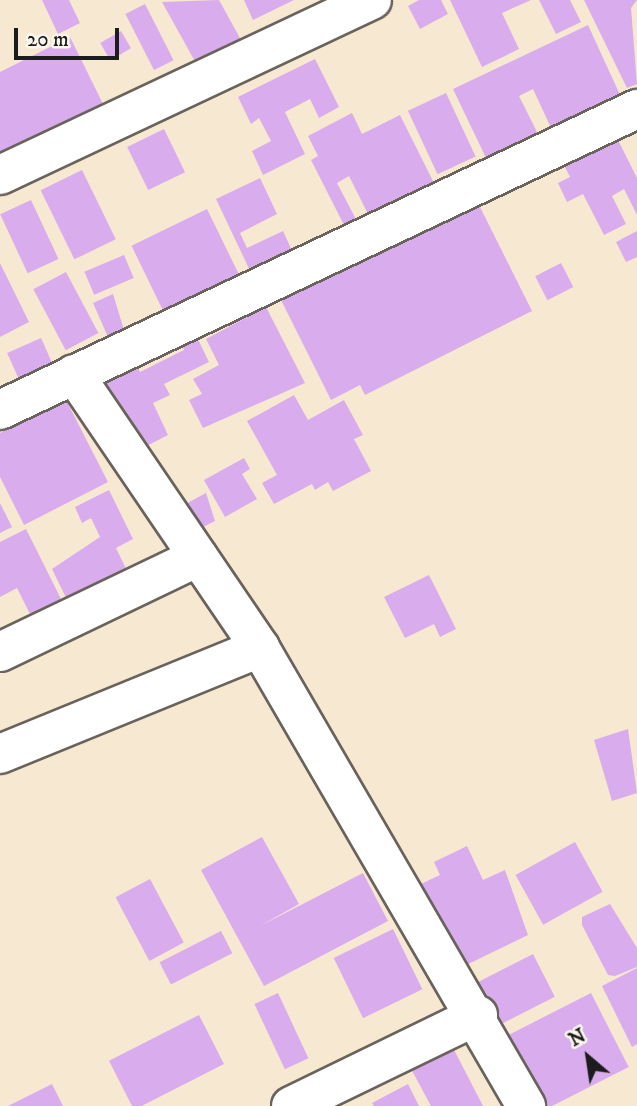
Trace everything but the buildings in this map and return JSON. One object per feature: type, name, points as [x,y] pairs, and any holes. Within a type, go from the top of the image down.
[{"type":"street","points":[[0,175],[372,0]]},
{"type":"street","points":[[0,410],[637,109]]},
{"type":"street","points":[[74,374],[260,648],[478,1015],[526,1106]]},
{"type":"street","points":[[0,652],[198,557]]},
{"type":"street","points":[[0,754],[260,648]]},
{"type":"street","points":[[291,1106],[478,1015]]}]
